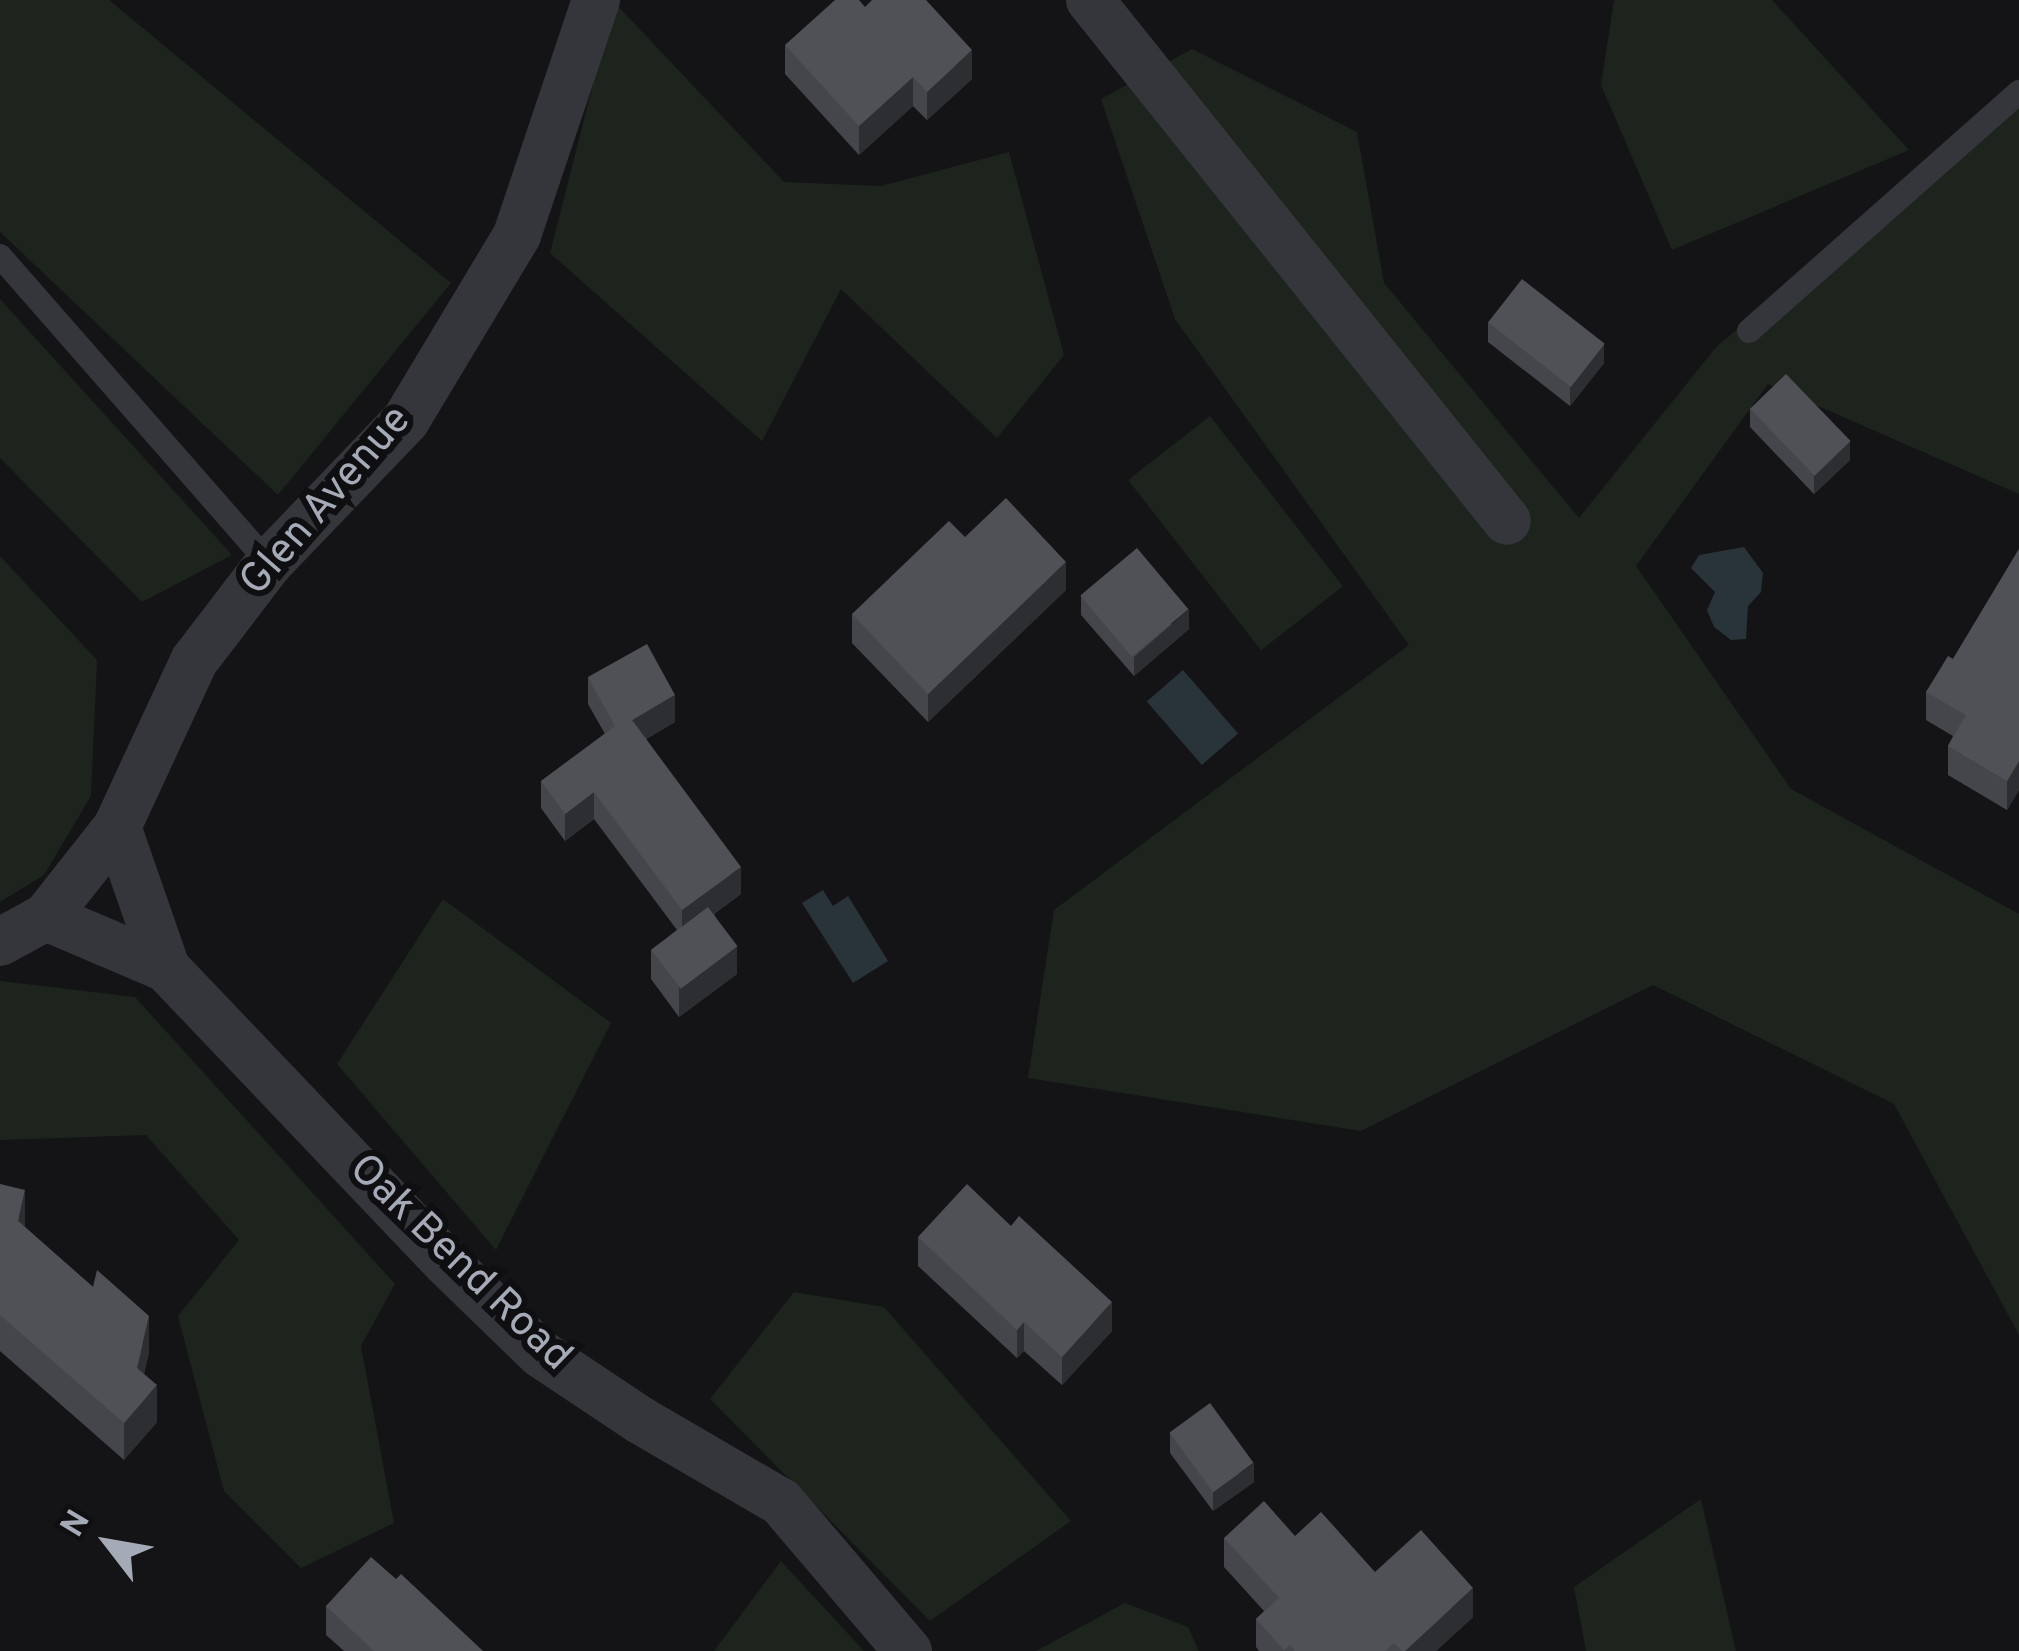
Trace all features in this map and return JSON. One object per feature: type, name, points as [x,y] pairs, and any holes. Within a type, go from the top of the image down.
[{"type":"street","name":"Glen Avenue","points":[[46,917],[117,827],[194,661],[269,563],[406,420],[517,235],[596,0]]},
{"type":"street","points":[[1090,0],[1507,520]]},
{"type":"street","points":[[117,827],[166,968]]},
{"type":"street","points":[[0,941],[46,917]]},
{"type":"street","name":"Oak Bend Road","points":[[46,917],[166,968],[446,1262],[542,1354],[640,1420],[781,1502],[908,1651]]},
{"type":"lane","points":[[1749,331],[2019,92]]},
{"type":"lane","points":[[0,256],[269,563]]},
{"type":"shaded area","points":[[0,0],[109,0],[451,283],[278,495],[0,232]]},
{"type":"shaded area","points":[[1614,0],[1772,0],[1909,150],[1672,250],[1601,85]]},
{"type":"shaded area","points":[[614,2],[784,182],[881,186],[1009,152],[1064,355],[997,438],[841,289],[762,441],[550,253]]},
{"type":"shaded area","points":[[1192,49],[1357,132],[1384,283],[1579,518],[1717,346],[2019,99],[2019,494],[1768,384],[1636,566],[1791,789],[2019,914],[2019,1335],[1894,1104],[1653,985],[1361,1131],[1028,1078],[1054,910],[1409,645],[1175,319],[1101,99]]},
{"type":"shaded area","points":[[0,299],[232,555],[142,602],[0,458]]},
{"type":"shaded area","points":[[1210,416],[1343,586],[1261,650],[1128,480]]},
{"type":"shaded area","points":[[1744,547],[1763,573],[1761,592],[1748,606],[1746,639],[1731,640],[1714,627],[1707,610],[1715,592],[1691,568],[1699,555]]},
{"type":"shaded area","points":[[0,556],[97,660],[91,796],[44,875],[0,902]]},
{"type":"shaded area","points":[[1183,670],[1238,733],[1202,765],[1147,701]]},
{"type":"shaded area","points":[[823,890],[833,906],[848,896],[888,961],[853,983],[802,903]]},
{"type":"shaded area","points":[[443,899],[611,1023],[496,1250],[337,1064]]},
{"type":"shaded area","points":[[0,981],[135,997],[395,1284],[361,1346],[394,1523],[301,1568],[224,1491],[178,1316],[239,1240],[146,1135],[0,1140]]},
{"type":"shaded area","points":[[794,1292],[884,1307],[1071,1521],[930,1621],[710,1399]]},
{"type":"shaded area","points":[[1701,1499],[1736,1651],[1586,1651],[1574,1587]]},
{"type":"shaded area","points":[[781,1561],[864,1651],[714,1651]]},
{"type":"shaded area","points":[[1125,1603],[1188,1627],[1199,1651],[1036,1651]]},
{"type":"building","points":[[835,0],[859,0],[865,7],[872,0],[926,0],[972,50],[927,92],[913,77],[859,126],[785,45]]},
{"type":"building","points":[[1522,279],[1605,344],[1571,387],[1488,322]]},
{"type":"building","points":[[1786,374],[1851,441],[1815,476],[1750,409]]},
{"type":"building","points":[[1006,498],[1066,562],[928,694],[852,614],[949,521],[965,537]]},
{"type":"building","points":[[1137,548],[1188,609],[1132,657],[1080,596]]},
{"type":"building","points":[[2019,549],[2019,761],[2007,781],[1948,746],[1966,715],[1926,692],[1948,656],[1953,659]]},
{"type":"building","points":[[647,644],[675,695],[632,720],[741,867],[682,910],[594,792],[565,814],[541,781],[615,726],[588,677]]},
{"type":"building","points":[[708,907],[737,946],[681,989],[651,950]]},
{"type":"building","points":[[0,1184],[25,1190],[18,1221],[93,1287],[97,1270],[149,1316],[137,1368],[157,1385],[124,1423],[0,1315]]},
{"type":"building","points":[[967,1184],[1011,1226],[1019,1216],[1112,1302],[1062,1357],[1024,1322],[1017,1330],[918,1237]]},
{"type":"building","points":[[1210,1403],[1253,1463],[1213,1492],[1170,1432]]},
{"type":"building","points":[[1264,1501],[1295,1536],[1321,1512],[1375,1572],[1421,1530],[1473,1588],[1405,1651],[1394,1643],[1385,1651],[1295,1651],[1290,1645],[1284,1650],[1256,1619],[1279,1598],[1224,1538]]},
{"type":"building","points":[[371,1557],[396,1579],[401,1574],[483,1651],[374,1651],[326,1606]]}]
